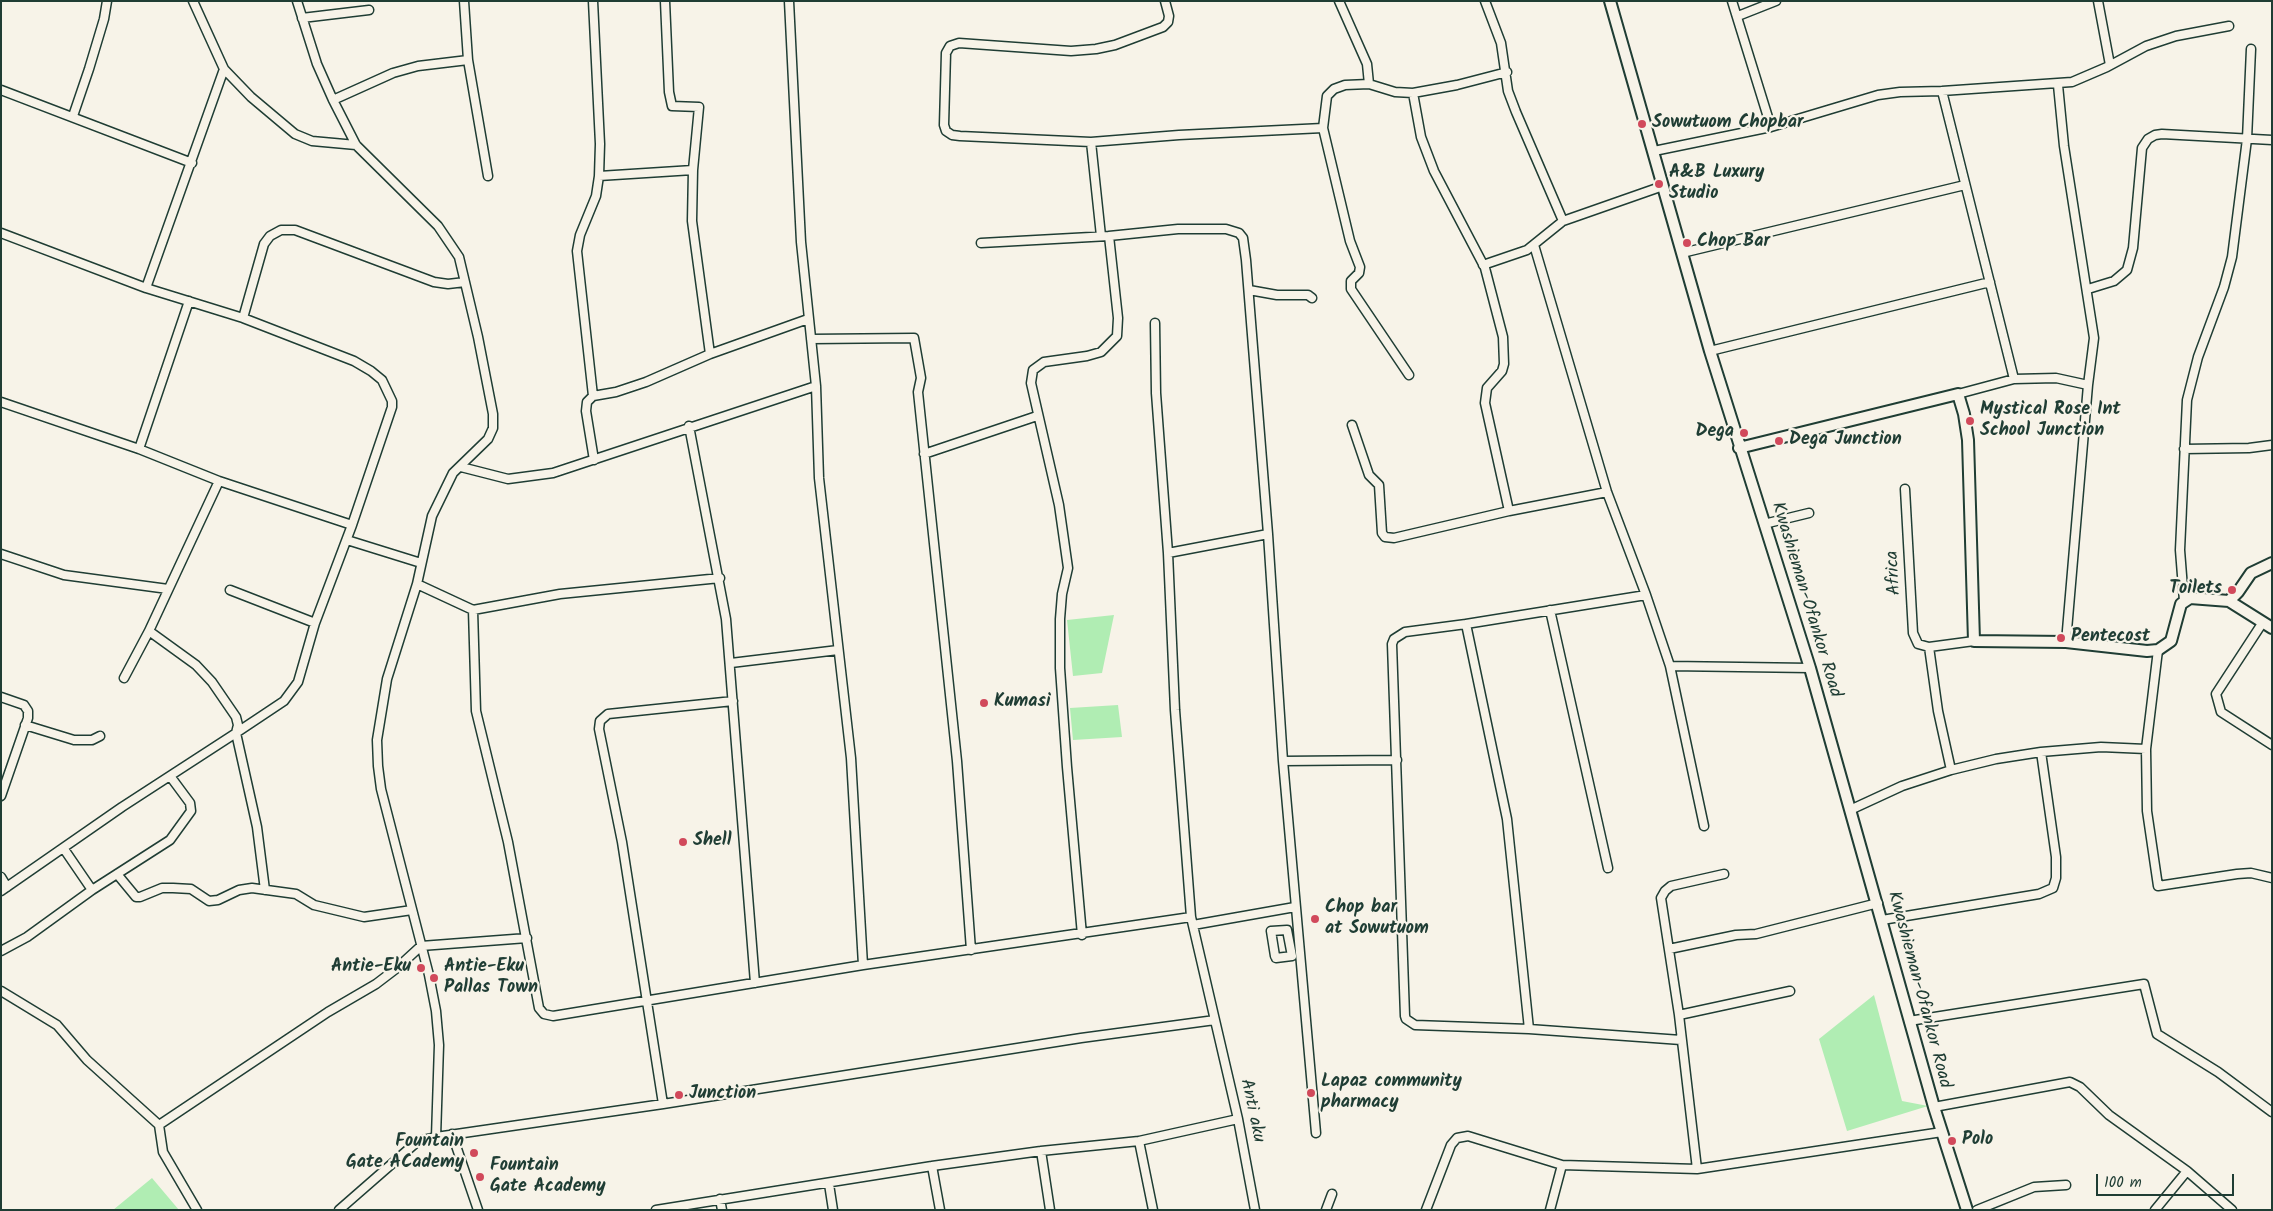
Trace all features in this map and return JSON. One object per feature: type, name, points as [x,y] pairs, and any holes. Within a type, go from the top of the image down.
[{"type":"main road","name":"Kwashieman-Ofankor Road","points":[[1610,1],[1710,351],[1810,668],[1878,903],[1909,1021],[1967,1210]]},
{"type":"main road","points":[[1740,448],[1958,394],[1964,414],[1968,440],[1974,641],[2066,642],[2147,651],[2158,650],[2171,641],[2175,633],[2178,611],[2184,601],[2196,598],[2228,601],[2268,625]]},
{"type":"main road","points":[[2228,601],[2238,592],[2251,574],[2272,563]]},
{"type":"street","points":[[73,116],[104,19],[106,1]]},
{"type":"street","points":[[193,1],[224,69],[251,97],[296,134],[312,141],[356,144]]},
{"type":"street","points":[[297,1],[317,64],[332,100],[356,144],[438,226],[459,257],[480,346],[493,414],[494,428],[488,439],[452,473],[432,516],[417,584],[386,678],[377,740],[381,789],[436,1011],[439,1045],[436,1136]]},
{"type":"street","points":[[464,1],[468,60],[488,176]]},
{"type":"street","points":[[593,1],[600,144],[599,176],[596,196],[580,235],[577,251],[593,396]]},
{"type":"street","points":[[665,1],[669,92],[672,106],[700,107],[694,170],[692,221],[710,354]]},
{"type":"street","points":[[789,1],[801,242],[816,386],[819,478],[851,758],[863,965]]},
{"type":"street","points":[[1165,1],[1168,22],[1163,27],[1115,45],[1096,49],[1071,51],[959,43],[950,46],[948,49],[945,108],[946,131],[952,135],[960,136],[1091,142],[1179,135],[1323,128]]},
{"type":"street","points":[[1339,1],[1366,64],[1369,84]]},
{"type":"street","points":[[1485,1],[1501,43],[1507,72],[1508,90],[1563,221]]},
{"type":"street","points":[[1732,1],[1771,127]]},
{"type":"street","points":[[1738,16],[1776,1]]},
{"type":"street","points":[[2098,1],[2110,66]]},
{"type":"street","points":[[302,18],[369,10]]},
{"type":"street","points":[[1654,151],[1771,127],[1878,95],[1900,92],[1942,92],[2058,84],[2088,77],[2146,46],[2176,36],[2228,26]]},
{"type":"street","points":[[2184,601],[2180,550],[2187,400],[2191,381],[2224,287],[2232,257],[2247,139],[2251,50]]},
{"type":"street","points":[[332,100],[394,73],[418,66],[468,60]]},
{"type":"street","points":[[146,288],[224,69]]},
{"type":"street","points":[[1409,375],[1351,289],[1351,281],[1359,273],[1360,267],[1350,241],[1323,128],[1326,102],[1330,92],[1345,85],[1369,84],[1395,92],[1413,93],[1457,85],[1507,72]]},
{"type":"street","points":[[2058,84],[2064,146],[2088,289],[2094,338],[2088,385],[2066,642]]},
{"type":"street","points":[[1,90],[192,163]]},
{"type":"street","points":[[1942,92],[2014,379]]},
{"type":"street","points":[[1413,93],[1421,137],[1434,171],[1483,265],[1505,347],[1502,370],[1490,382],[1487,388],[1485,403],[1509,511]]},
{"type":"street","points":[[2088,289],[2114,281],[2127,270],[2133,248],[2142,148],[2148,139],[2162,134],[2272,140]]},
{"type":"street","points":[[1082,935],[1060,668],[1060,619],[1067,560],[1059,505],[1037,416],[1031,383],[1033,370],[1044,362],[1087,356],[1101,352],[1117,336],[1118,318],[1091,142]]},
{"type":"street","points":[[599,176],[694,170]]},
{"type":"street","points":[[1682,253],[1965,185]]},
{"type":"street","points":[[1483,265],[1519,253],[1534,245],[1563,221],[1663,186]]},
{"type":"street","points":[[981,243],[1105,236],[1178,229],[1218,228],[1234,231],[1243,238],[1249,290],[1268,534],[1283,761],[1316,1133]]},
{"type":"street","points":[[243,318],[264,244],[270,236],[281,230],[295,230],[434,282],[448,284],[465,282]]},
{"type":"street","points":[[1,233],[146,288],[243,318],[354,361],[376,376],[388,390],[392,407],[352,525],[315,622],[298,682],[293,692],[284,701],[236,734],[170,776],[4,889],[1,878]]},
{"type":"street","points":[[1534,245],[1607,492],[1646,595],[1670,666],[1704,826]]},
{"type":"street","points":[[1710,351],[1990,282]]},
{"type":"street","points":[[1249,290],[1278,295],[1308,295],[1312,298]]},
{"type":"street","points":[[139,449],[189,301]]},
{"type":"street","points":[[594,460],[586,411],[588,402],[593,396],[616,392],[646,382],[710,354],[808,318]]},
{"type":"street","name":"Anti aku","points":[[1156,323],[1156,393],[1168,553],[1175,710],[1192,921],[1238,1119],[1255,1210]]},
{"type":"street","points":[[811,339],[914,338],[921,378],[918,392],[956,761],[971,950]]},
{"type":"street","points":[[1958,394],[2014,379],[2056,378],[2088,385]]},
{"type":"street","points":[[460,467],[508,479],[553,473],[689,426],[816,386]]},
{"type":"street","points":[[2,405],[139,449],[219,481],[352,525]]},
{"type":"street","points":[[924,454],[1037,416]]},
{"type":"street","points":[[1352,425],[1369,475],[1379,485],[1382,533],[1385,537],[1394,538],[1509,511],[1607,492]]},
{"type":"street","points":[[689,426],[720,578],[730,663],[754,984]]},
{"type":"street","points":[[2184,449],[2249,448],[2272,445]]},
{"type":"street","points":[[124,678],[149,631],[219,481]]},
{"type":"street","name":"Africa","points":[[1905,489],[1913,632],[1918,644],[1929,647]]},
{"type":"street","points":[[1764,524],[1809,513]]},
{"type":"street","points":[[1168,553],[1268,534]]},
{"type":"street","points":[[346,540],[421,563]]},
{"type":"street","points":[[1,554],[64,575],[168,589]]},
{"type":"street","points":[[417,584],[474,610],[560,594],[720,578]]},
{"type":"street","points":[[230,590],[315,622]]},
{"type":"street","points":[[1646,595],[1405,632],[1394,640],[1392,644],[1406,1019],[1415,1025],[1529,1029],[1681,1040]]},
{"type":"street","points":[[474,610],[476,711],[508,842],[539,1008],[544,1014],[553,1016],[646,1002],[863,965],[1295,907]]},
{"type":"street","points":[[1550,610],[1608,868]]},
{"type":"street","points":[[1466,624],[1507,819],[1529,1029]]},
{"type":"street","points":[[2268,625],[2216,694],[2221,712],[2272,745]]},
{"type":"street","points":[[149,631],[196,664],[212,682],[236,717],[238,725],[236,734],[256,827],[265,890]]},
{"type":"street","points":[[1951,770],[1938,711],[1929,647],[1974,641]]},
{"type":"street","points":[[730,663],[838,650]]},
{"type":"street","points":[[2158,650],[2146,749],[2147,811],[2158,886],[2251,873],[2272,878]]},
{"type":"street","points":[[1670,666],[1810,668]]},
{"type":"street","points":[[1,696],[24,705],[28,711],[2,792]]},
{"type":"street","points":[[663,1104],[622,842],[599,729],[600,721],[608,714],[733,701]]},
{"type":"street","points":[[25,725],[74,740],[92,740],[100,736]]},
{"type":"street","points":[[1850,810],[1902,786],[1951,770],[1996,759],[2041,752],[2101,747],[2146,749]]},
{"type":"street","points":[[1882,920],[2039,894],[2053,888],[2056,878],[2056,857],[2041,752]]},
{"type":"street","points":[[1283,761],[1397,760]]},
{"type":"street","points":[[1,951],[27,937],[92,890],[170,840],[191,811],[190,803],[170,776]]},
{"type":"street","points":[[64,849],[92,890]]},
{"type":"street","points":[[117,874],[136,897],[162,888],[173,888],[191,889],[209,901],[218,900],[239,890],[265,890],[296,894],[314,905],[364,917],[412,910]]},
{"type":"street","points":[[1697,1169],[1679,1015],[1661,898],[1664,891],[1671,886],[1724,874]]},
{"type":"street","points":[[1670,949],[1736,934],[1756,934],[1878,903]]},
{"type":"street","points":[[159,1125],[328,1012],[376,984],[421,946],[527,938]]},
{"type":"street","points":[[1909,1021],[2144,984],[2157,1034],[2218,1072],[2272,1112]]},
{"type":"street","points":[[1,991],[57,1025],[87,1060],[159,1125],[163,1152],[197,1210]]},
{"type":"street","points":[[1679,1015],[1790,991]]},
{"type":"street","points":[[339,1210],[418,1141],[436,1136],[663,1104],[1044,1044],[1215,1020]]},
{"type":"street","points":[[1934,1107],[2070,1082],[2080,1088],[2109,1115],[2187,1172],[2232,1210]]},
{"type":"street","points":[[656,1210],[829,1184],[932,1166],[1041,1151],[1139,1141],[1238,1119]]},
{"type":"street","points":[[1426,1210],[1451,1145],[1458,1138],[1468,1136],[1562,1165],[1697,1169],[1942,1132]]},
{"type":"street","points":[[452,1134],[478,1210]]},
{"type":"street","points":[[1139,1141],[1153,1210]]},
{"type":"street","points":[[1041,1151],[1050,1210]]},
{"type":"street","points":[[1550,1210],[1562,1165]]},
{"type":"street","points":[[932,1166],[940,1210]]},
{"type":"street","points":[[2155,1210],[2187,1172]]},
{"type":"street","points":[[829,1184],[833,1210]]},
{"type":"street","points":[[1977,1210],[2034,1187],[2066,1184]]},
{"type":"street","points":[[1326,1210],[1332,1194]]},
{"type":"street","points":[[720,1199],[722,1210]]},
{"type":"green space","points":[[1114,615],[1102,673],[1073,676],[1067,620]]},
{"type":"green space","points":[[1118,705],[1122,737],[1073,740],[1070,708]]},
{"type":"green space","points":[[1874,995],[1902,1101],[1928,1106],[1847,1131],[1819,1039]]},
{"type":"green space","points":[[152,1178],[179,1210],[113,1210]]},
{"type":"place","name":"Sowutuom Chopbar","points":[[1642,124]]},
{"type":"place","name":"A&B Luxury Studio","points":[[1659,184]]},
{"type":"place","name":"Chop Bar","points":[[1687,243]]},
{"type":"place","name":"Mystical Rose Int School Junction","points":[[1970,421]]},
{"type":"place","name":"Dega","points":[[1744,433]]},
{"type":"place","name":"Dega Junction","points":[[1779,441]]},
{"type":"place","name":"Toilets","points":[[2232,590]]},
{"type":"place","name":"Pentecost","points":[[2061,638]]},
{"type":"place","name":"Kumasi","points":[[984,703]]},
{"type":"place","name":"Shell","points":[[683,842]]},
{"type":"place","name":"Chop bar at Sowutuom","points":[[1315,919]]},
{"type":"place","name":"Antie-Eku","points":[[421,968]]},
{"type":"place","name":"Antie-Eku Pallas Town","points":[[434,978]]},
{"type":"place","name":"Lapaz community pharmacy","points":[[1311,1093]]},
{"type":"place","name":"Junction","points":[[679,1095]]},
{"type":"place","name":"Polo","points":[[1952,1141]]},
{"type":"place","name":"Fountain Gate ACademy","points":[[474,1153]]},
{"type":"place","name":"Fountain Gate Academy","points":[[480,1177]]}]
